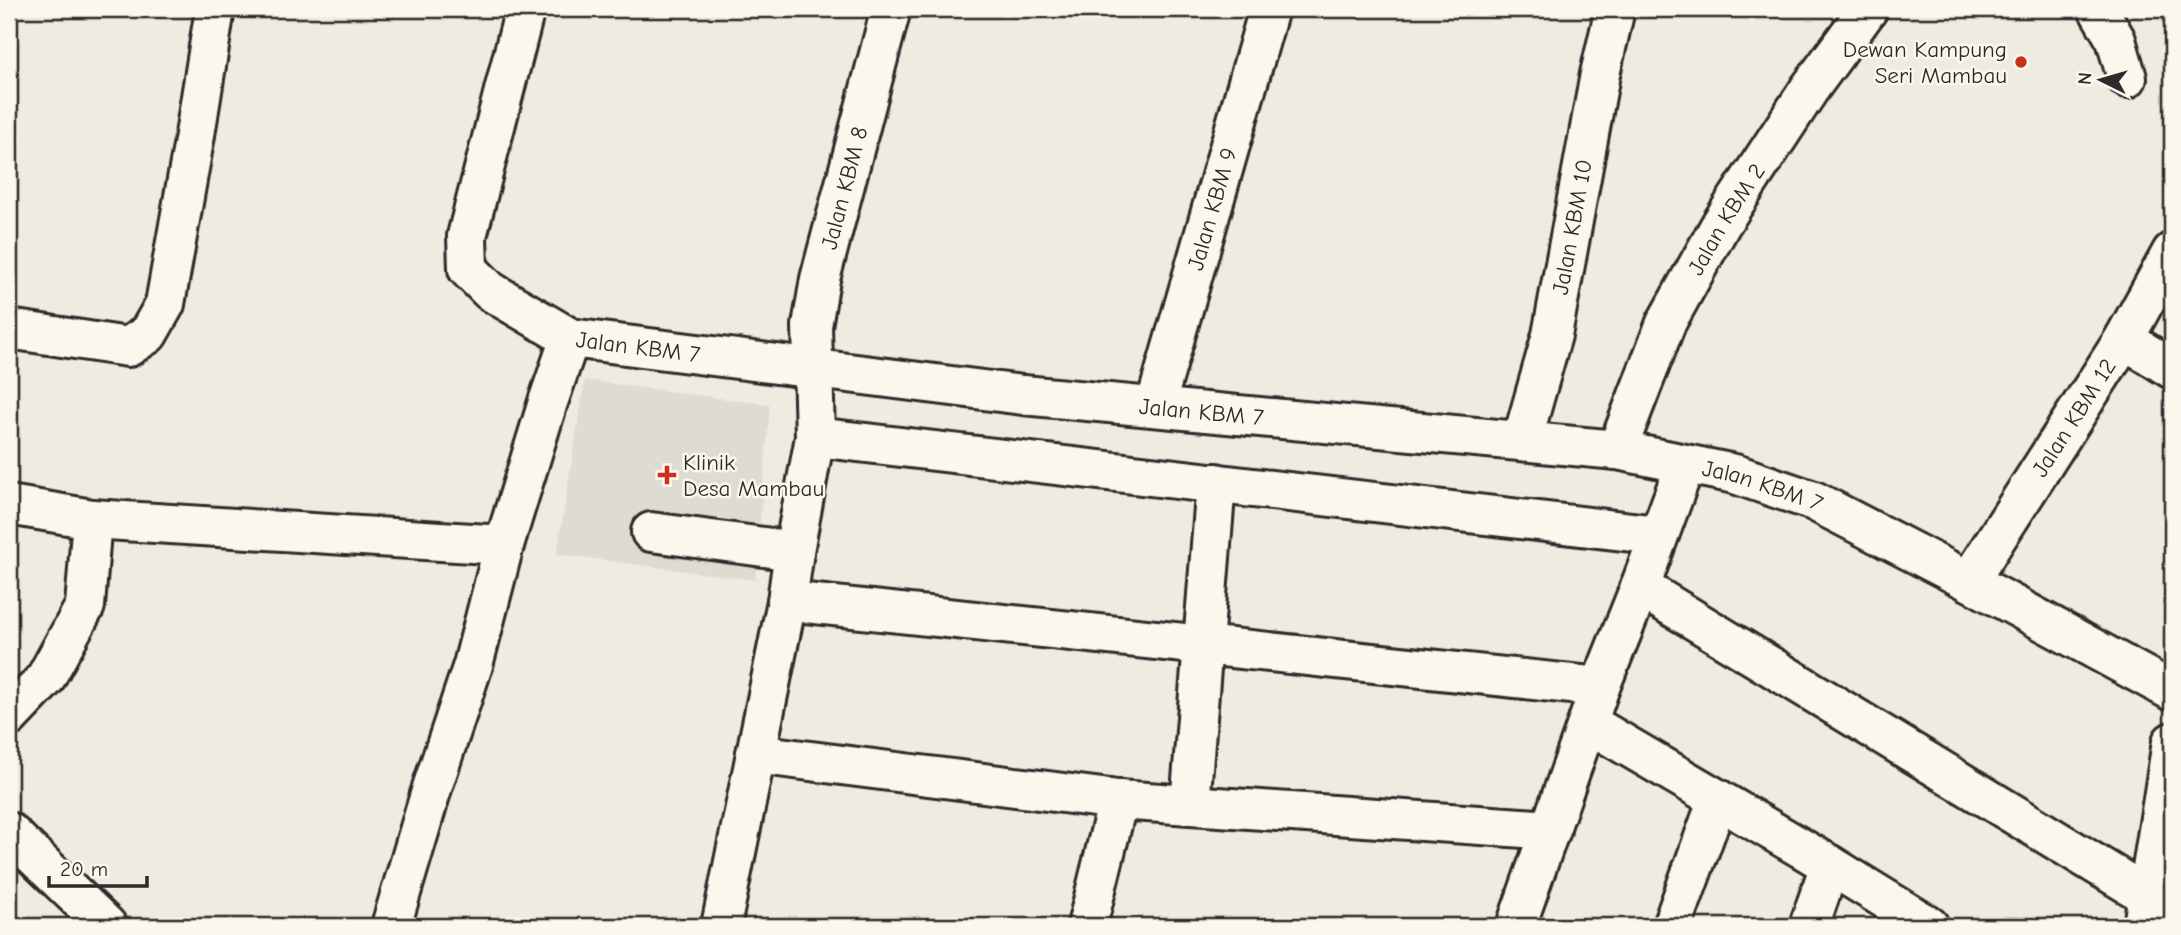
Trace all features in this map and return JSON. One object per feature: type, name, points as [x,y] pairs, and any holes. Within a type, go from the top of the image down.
[{"type":"street","points":[[9,329],[128,347],[148,334],[165,304],[215,9]]},
{"type":"street","name":"Jalan KBM 7","points":[[525,9],[467,236],[468,269],[490,291],[570,338],[1023,395],[1617,450],[1735,474],[1814,501],[2172,691]]},
{"type":"street","name":"Jalan KBM 8","points":[[721,926],[787,601],[815,437],[812,326],[820,279],[891,9]]},
{"type":"street","name":"Jalan KBM 9","points":[[1155,407],[1269,9]]},
{"type":"street","name":"Jalan KBM 10","points":[[1522,441],[1552,335],[1600,74],[1615,9]]},
{"type":"street","name":"Jalan KBM 2","points":[[1617,450],[1666,323],[1721,224],[1810,88],[1868,9]]},
{"type":"street","points":[[2098,9],[2116,40],[2127,78]]},
{"type":"street","name":"Jalan KBM 12","points":[[1969,581],[2124,339],[2172,252]]},
{"type":"street","points":[[391,926],[473,664],[504,545],[570,338]]},
{"type":"street","points":[[2124,339],[2172,369]]},
{"type":"street","points":[[815,437],[1658,535]]},
{"type":"street","points":[[1516,926],[1600,687],[1685,464]]},
{"type":"street","points":[[1190,805],[1216,483]]},
{"type":"street","points":[[9,505],[92,519],[504,545]]},
{"type":"street","points":[[9,717],[45,679],[85,606],[92,519]]},
{"type":"street","points":[[651,532],[794,551]]},
{"type":"street","points":[[1640,587],[2145,911],[2172,742]]},
{"type":"street","points":[[787,601],[1600,687]]},
{"type":"street","points":[[1588,723],[1830,864],[1929,926]]},
{"type":"street","points":[[756,754],[1118,800],[1551,830]]},
{"type":"street","points":[[1672,926],[1718,799]]},
{"type":"street","points":[[1087,926],[1118,800]]},
{"type":"street","points":[[9,832],[107,926]]},
{"type":"street","points":[[1809,926],[1830,864]]},
{"type":"shaded area","name":"Klinik Desa Mambau","points":[[585,380],[770,405],[755,580],[557,554]]},
{"type":"place","name":"Dewan Kampung Seri Mambau","points":[[2021,62]]},
{"type":"place","name":"Klinik Desa Mambau","points":[[667,475]]}]
